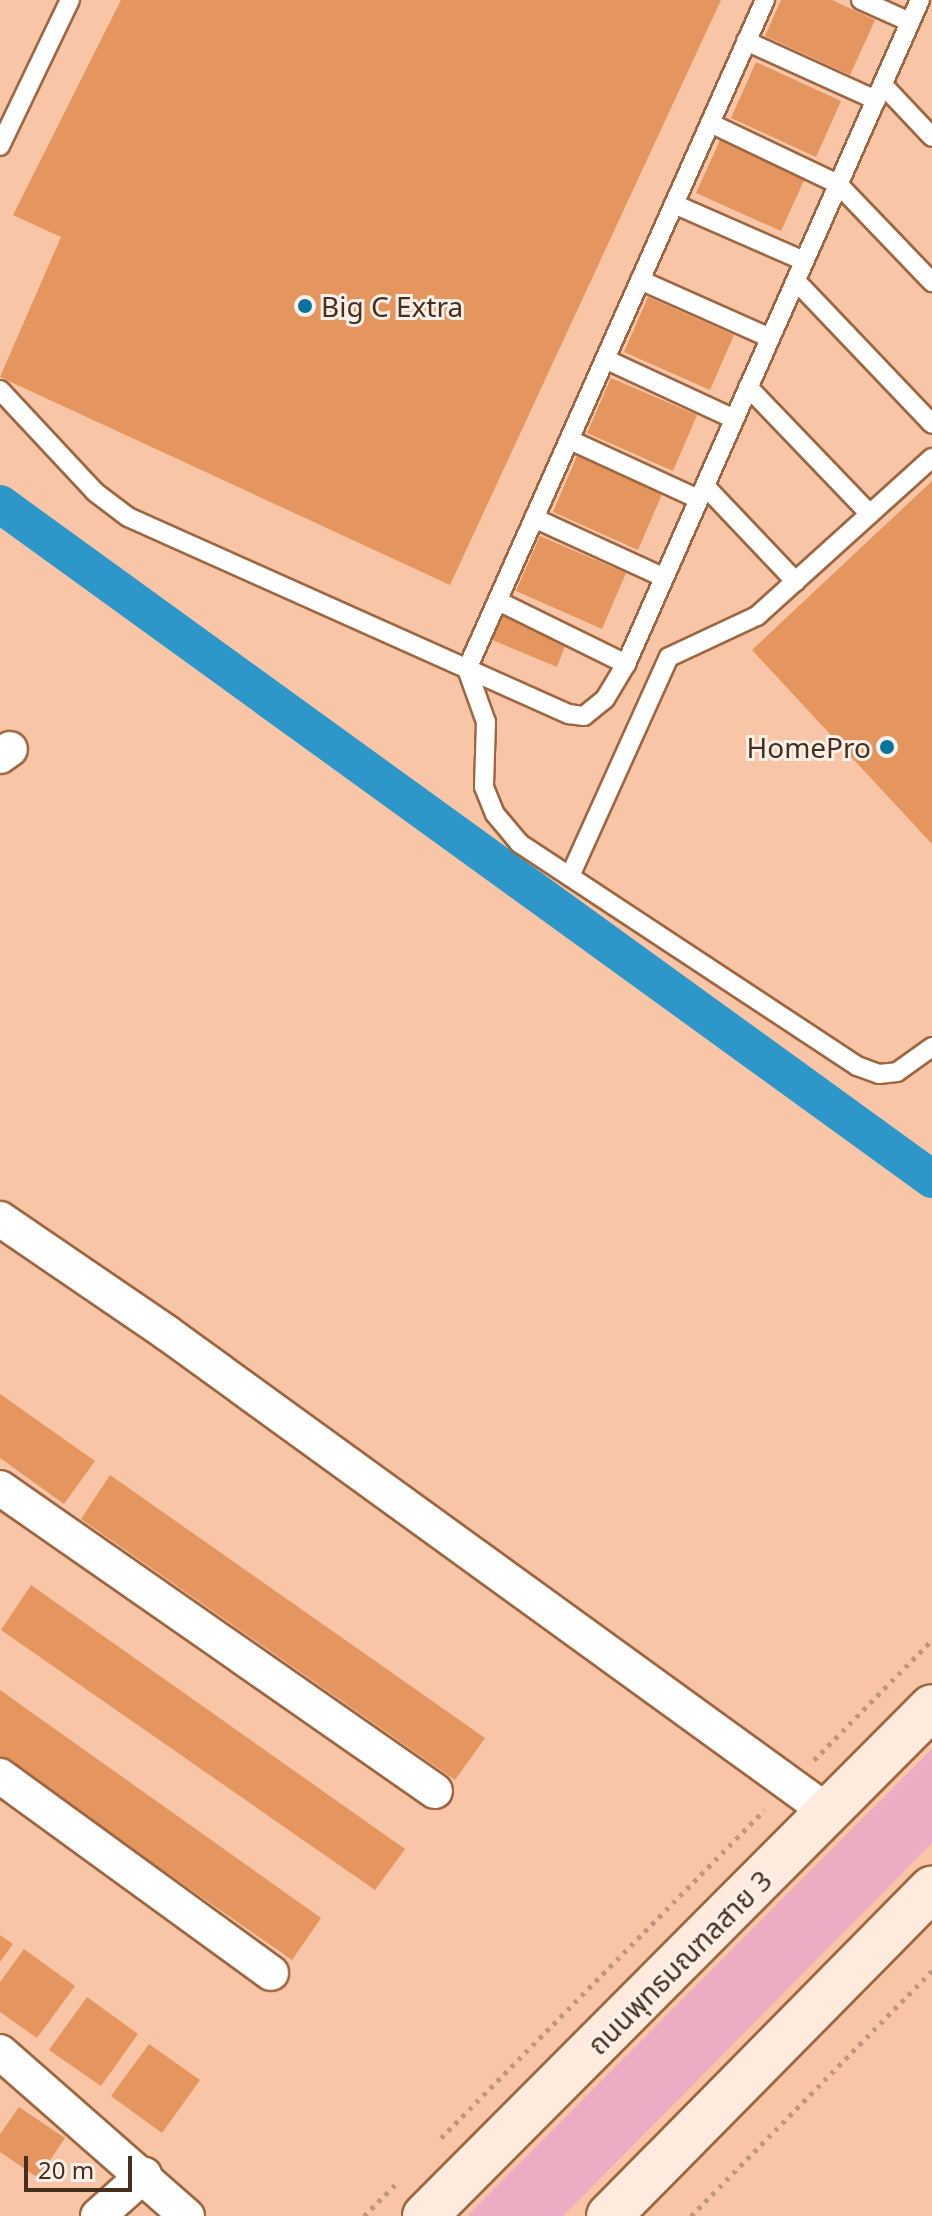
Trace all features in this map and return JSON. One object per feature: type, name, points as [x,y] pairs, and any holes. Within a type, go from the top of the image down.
[{"type":"main road","name":"ถนนพุทธมณฑลสาย 3","points":[[425,2216],[932,1707]]},
{"type":"main road","points":[[609,2216],[932,1889]]},
{"type":"street","points":[[0,1219],[577,1627],[788,1786],[828,1812]]},
{"type":"street","points":[[0,1488],[435,1791]]},
{"type":"street","points":[[0,1776],[271,1973]]},
{"type":"street","points":[[0,2052],[144,2175],[187,2216]]},
{"type":"street","points":[[98,2216],[144,2175]]},
{"type":"lane","points":[[0,146],[70,0]]},
{"type":"lane","points":[[765,0],[467,669],[486,722],[488,801],[519,843],[857,1066],[879,1074],[897,1072],[932,1047]]},
{"type":"lane","points":[[861,0],[910,22]]},
{"type":"lane","points":[[0,390],[95,492],[128,517],[467,669],[584,716],[605,699],[626,664],[920,0]]},
{"type":"lane","points":[[746,41],[879,92],[932,137]]},
{"type":"lane","points":[[710,123],[838,184],[932,282]]},
{"type":"lane","points":[[674,204],[804,261]]},
{"type":"lane","points":[[640,280],[770,338]]},
{"type":"lane","points":[[796,281],[932,424]]},
{"type":"lane","points":[[605,359],[734,419]]},
{"type":"lane","points":[[748,387],[870,514]]},
{"type":"lane","points":[[570,440],[702,492],[796,582]]},
{"type":"lane","points":[[570,876],[669,657],[746,624],[932,458]]},
{"type":"lane","points":[[534,518],[663,577]]},
{"type":"lane","points":[[498,601],[626,664]]},
{"type":"path","points":[[431,2148],[932,1640]]},
{"type":"path","points":[[691,2216],[932,1971]]},
{"type":"path","points":[[364,2216],[409,2171]]},
{"type":"shaded area","points":[[932,1749],[932,1843],[563,2216],[467,2216]]},
{"type":"building","name":"Big C Extra","points":[[121,0],[721,0],[450,585],[0,377],[61,237],[13,215]]},
{"type":"building","points":[[781,0],[832,0],[875,20],[850,75],[765,36]]},
{"type":"building","points":[[756,62],[841,101],[816,157],[731,118]]},
{"type":"building","points":[[721,138],[806,176],[781,231],[696,193]]},
{"type":"building","points":[[648,297],[734,335],[710,390],[624,352]]},
{"type":"building","points":[[611,378],[697,415],[673,471],[587,433]]},
{"type":"building","points":[[577,456],[662,494],[638,550],[553,512]]},
{"type":"building","name":"HomePro","points":[[932,481],[932,844],[752,650]]},
{"type":"building","points":[[540,536],[626,573],[602,629],[516,591]]},
{"type":"building","points":[[496,612],[567,641],[557,667],[485,637]]},
{"type":"building","points":[[0,1394],[95,1461],[64,1504],[0,1458]]},
{"type":"building","points":[[110,1475],[485,1738],[455,1780],[81,1519]]},
{"type":"building","points":[[31,1585],[405,1849],[375,1890],[1,1630]]},
{"type":"building","points":[[0,1690],[321,1918],[292,1960],[0,1757]]},
{"type":"building","points":[[0,1935],[13,1944],[0,1962]]},
{"type":"building","points":[[24,1949],[75,1986],[37,2038],[0,2012],[0,1982]]},
{"type":"building","points":[[87,1997],[138,2034],[101,2086],[49,2050]]},
{"type":"building","points":[[149,2044],[200,2080],[162,2133],[111,2096]]},
{"type":"building","points":[[19,2107],[65,2138],[38,2178],[0,2152],[0,2134]]},
{"type":"waterway","points":[[0,504],[932,1179]]},
{"type":"place","name":"Big C Extra","points":[[305,306]]},
{"type":"place","name":"HomePro","points":[[887,747]]}]
